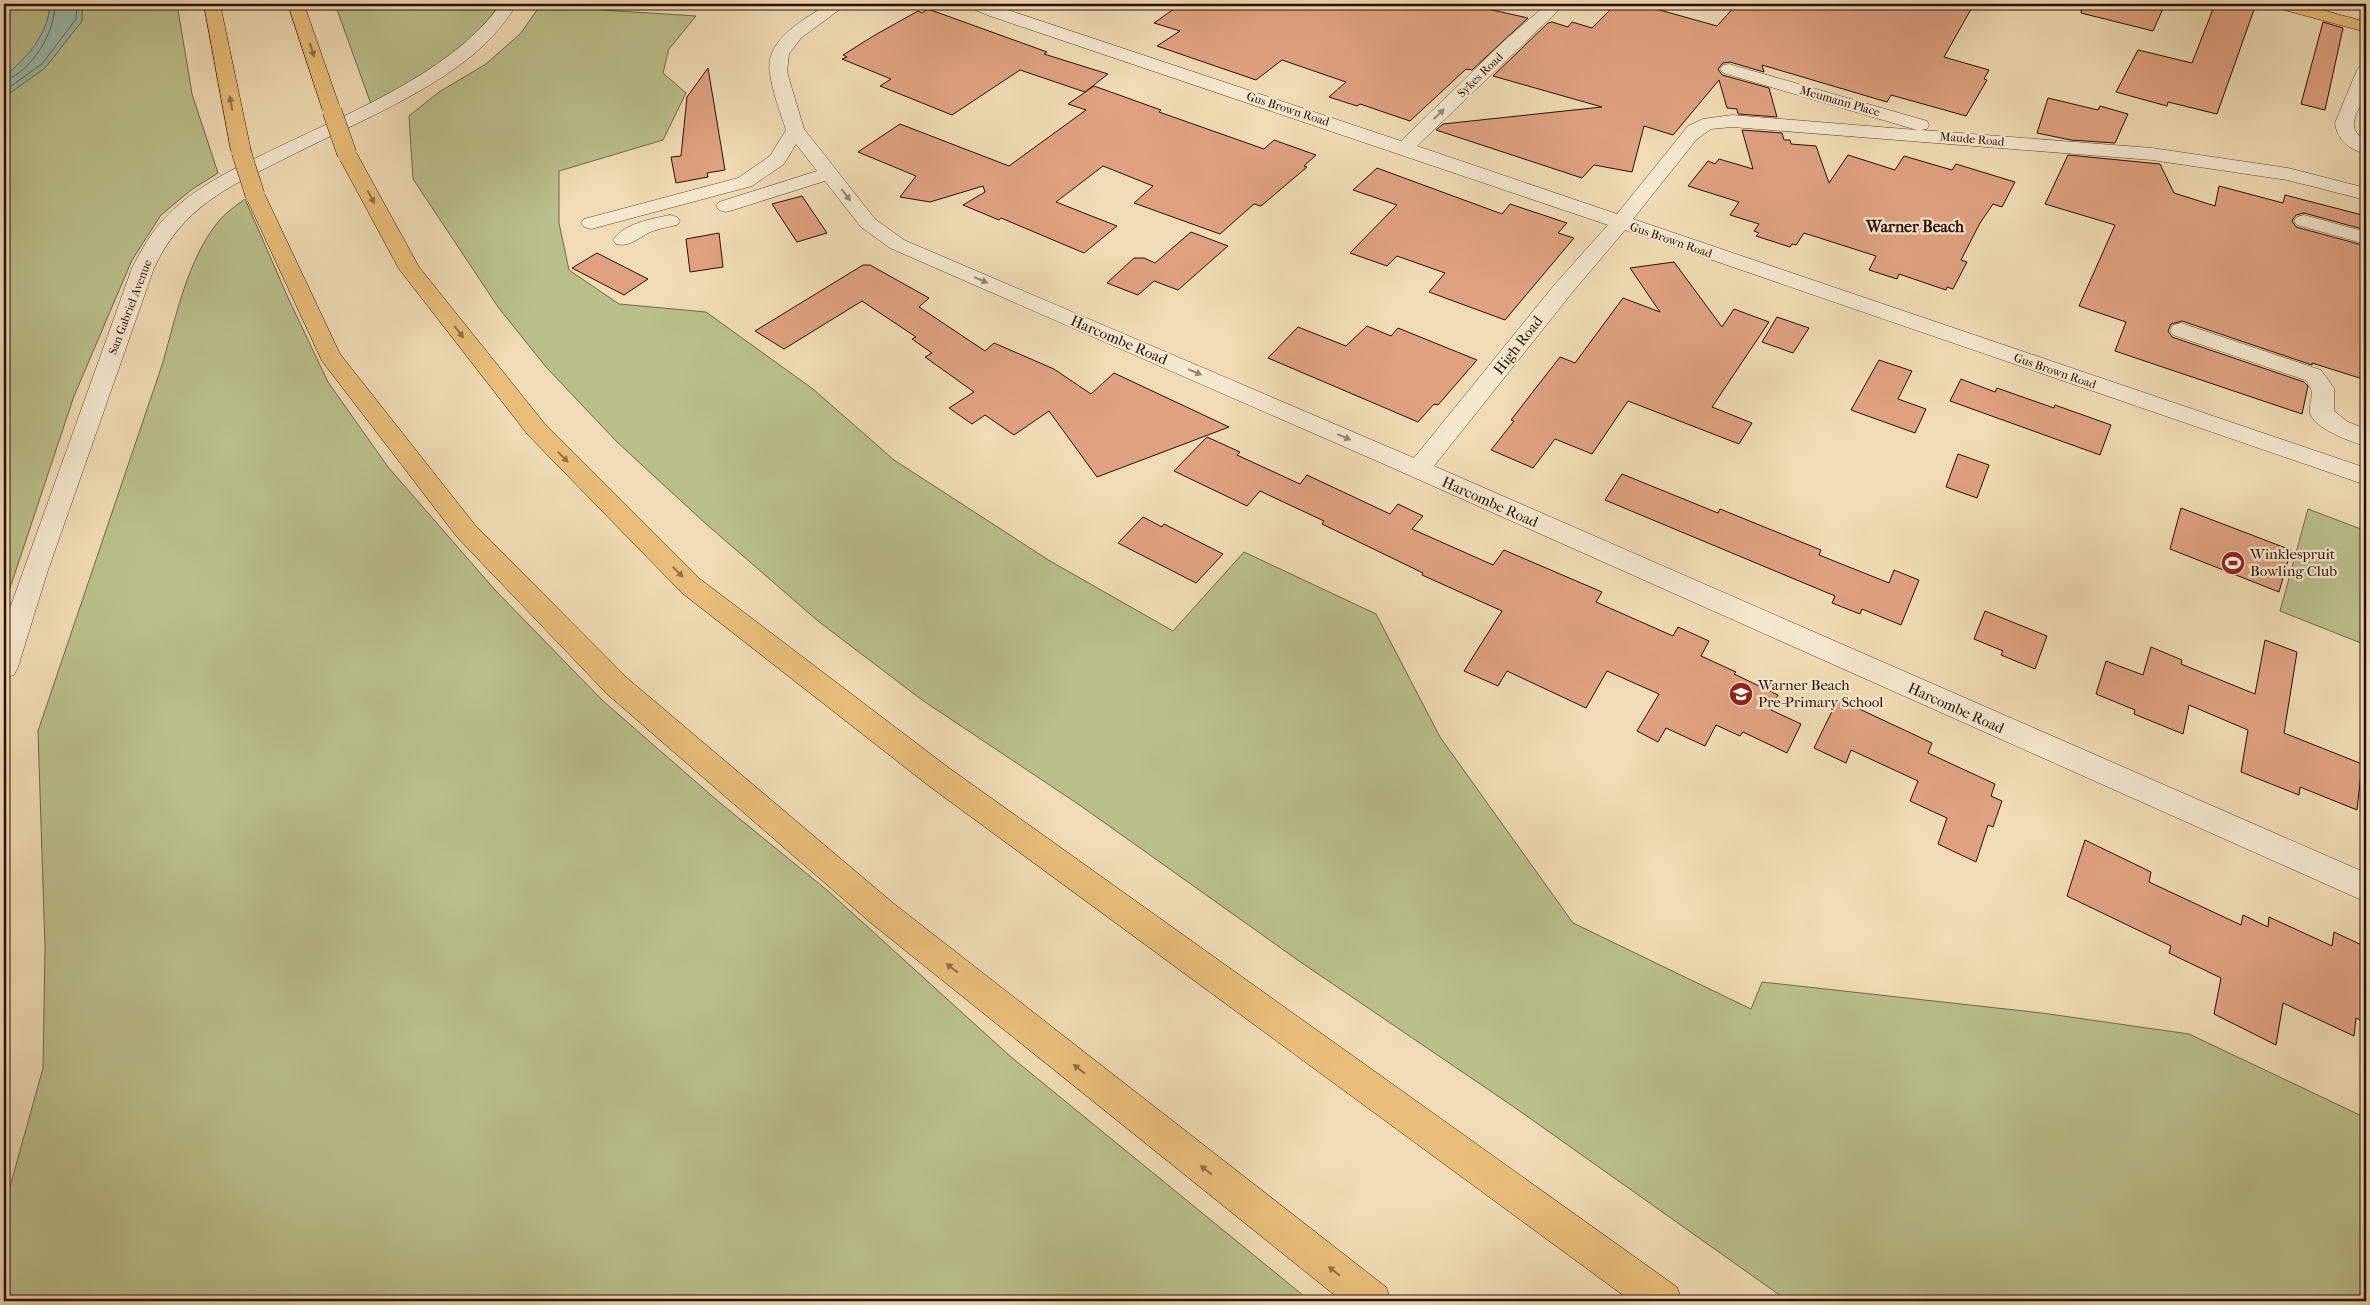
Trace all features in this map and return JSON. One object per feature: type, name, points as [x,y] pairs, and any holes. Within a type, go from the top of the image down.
[{"type":"main road","points":[[212,4],[241,151],[255,194],[330,356],[466,531],[617,686],[882,913],[1372,1301]]},
{"type":"main road","points":[[296,4],[347,154],[410,270],[530,422],[691,586],[939,777],[1663,1301]]},
{"type":"main road","points":[[2283,4],[2366,27]]},
{"type":"street","name":"San Gabriel Avenue","points":[[4,667],[34,573],[140,277],[160,237],[182,213],[230,178],[438,72],[478,43],[499,20],[509,4]]},
{"type":"street","name":"Harcombe Road","points":[[839,4],[795,34],[780,54],[778,72],[795,130],[868,223],[897,244],[1418,470],[2366,888]]},
{"type":"street","name":"Gus Brown Road","points":[[976,4],[1404,148],[2366,477]]},
{"type":"street","name":"Sykes Road","points":[[1404,148],[1553,6]]},
{"type":"street","name":"Meumann Place","points":[[1729,69],[1898,117],[1949,137]]},
{"type":"street","points":[[2366,70],[2344,123],[2344,132],[2356,143],[2366,148]]},
{"type":"street","name":"Maude Road","points":[[1620,223],[1700,125],[1732,120],[2152,154],[2305,177],[2366,194]]},
{"type":"street","points":[[592,223],[745,182],[763,172],[777,160],[795,130]]},
{"type":"street","points":[[623,240],[645,227],[725,206],[830,174]]},
{"type":"street","points":[[2263,186],[2366,207]]},
{"type":"street","points":[[2304,221],[2366,238]]},
{"type":"street","name":"High Road","points":[[1418,470],[1562,289],[1620,223]]},
{"type":"street","points":[[2181,330],[2313,375],[2323,386],[2324,401],[2322,412],[2340,428],[2366,438]]},
{"type":"green space","points":[[4,4],[50,4],[41,36],[21,62],[4,77]]},
{"type":"green space","points":[[82,4],[177,4],[192,94],[218,173],[191,190],[161,215],[132,260],[74,396],[4,606],[4,97],[45,68],[82,21]]},
{"type":"green space","points":[[335,4],[499,4],[487,22],[458,50],[425,73],[371,104]]},
{"type":"green space","points":[[541,4],[609,4],[602,10],[696,16],[669,49],[663,73],[686,93],[663,140],[559,171],[559,223],[569,270],[619,304],[706,312],[813,389],[894,460],[1050,561],[1173,631],[1244,552],[1376,614],[1440,737],[1573,923],[1751,1009],[1762,982],[2042,1013],[2189,1034],[2366,1118],[2366,1301],[1788,1301],[1514,1107],[1299,961],[1081,806],[922,700],[818,621],[705,523],[617,442],[546,367],[498,307],[413,179],[409,116],[439,92],[486,64],[521,33]]},
{"type":"green space","points":[[245,199],[289,300],[328,382],[388,467],[495,590],[603,701],[719,802],[828,891],[1011,1057],[1310,1301],[4,1301],[4,1208],[43,1068],[45,947],[38,731],[163,362],[178,307],[191,270],[218,222]]},
{"type":"green space","points":[[2308,509],[2366,531],[2366,645],[2280,611]]},
{"type":"water","points":[[50,4],[82,4],[82,21],[45,68],[4,97],[4,77],[21,62],[41,36]]},
{"type":"building","points":[[1181,4],[1465,4],[1528,18],[1472,70],[1466,69],[1410,121],[1360,104],[1357,106],[1329,97],[1346,82],[1282,60],[1256,80],[1157,46],[1180,31],[1154,23]]},
{"type":"building","points":[[1616,4],[1638,4],[1717,26],[1737,4],[1974,4],[1944,57],[1989,70],[1984,79],[1987,80],[1966,116],[1891,95],[1887,102],[1762,65],[1764,72],[1730,62],[1723,63],[1718,69],[1722,75],[1769,88],[1777,117],[1738,114],[1737,109],[1727,108],[1719,80],[1673,135],[1644,126],[1632,172],[1594,165],[1582,178],[1436,130],[1443,124],[1602,107],[1493,76],[1548,23],[1552,22],[1568,27],[1572,22],[1592,28]]},
{"type":"building","points":[[2082,4],[2165,4],[2153,31],[2081,13]]},
{"type":"building","points":[[2215,4],[2256,4],[2217,114],[2168,102],[2167,106],[2116,92],[2138,50],[2192,63]]},
{"type":"building","points":[[928,9],[1047,52],[1044,54],[1108,74],[1085,92],[1020,70],[952,115],[880,86],[891,79],[842,59],[847,57],[843,55],[875,35],[918,11],[922,13]]},
{"type":"building","points":[[2323,22],[2343,28],[2325,110],[2301,104]]},
{"type":"building","points":[[708,68],[725,170],[707,173],[708,177],[676,183],[671,157],[681,156],[687,97]]},
{"type":"building","points":[[1094,86],[1161,110],[1159,112],[1264,149],[1274,140],[1316,155],[1304,166],[1307,167],[1261,206],[1254,204],[1220,234],[1134,203],[1153,186],[1103,166],[1056,202],[1117,226],[1084,253],[1001,218],[999,220],[963,205],[985,192],[983,186],[930,202],[900,197],[916,176],[858,152],[900,124],[1009,166],[1086,110],[1068,104]]},
{"type":"building","points":[[2048,98],[2098,110],[2100,106],[2128,114],[2115,143],[2071,140],[2037,133]]},
{"type":"building","points":[[1742,130],[1782,133],[1784,140],[1790,140],[1791,144],[1816,146],[1829,183],[1848,155],[1895,170],[1904,156],[1952,170],[1956,164],[2015,182],[2002,207],[1993,204],[1980,223],[1961,260],[1967,262],[1953,289],[1947,287],[1946,290],[1899,274],[1897,279],[1869,270],[1876,256],[1804,233],[1796,245],[1792,244],[1790,247],[1756,236],[1759,233],[1754,231],[1759,224],[1730,215],[1739,202],[1688,186],[1708,161],[1715,164],[1719,159],[1753,169]]},
{"type":"building","points":[[2068,155],[2160,164],[2174,193],[2215,206],[2219,186],[2283,203],[2285,195],[2366,216],[2366,230],[2304,213],[2296,215],[2292,221],[2296,227],[2366,246],[2366,380],[2312,363],[2312,365],[2182,321],[2171,324],[2168,331],[2172,337],[2304,382],[2308,386],[2302,414],[2115,351],[2126,322],[2079,306],[2115,225],[2045,204]]},
{"type":"building","points":[[1377,168],[1502,214],[1510,204],[1567,223],[1558,233],[1574,238],[1505,320],[1429,292],[1445,273],[1397,256],[1387,266],[1350,253],[1397,205],[1353,190]]},
{"type":"building","points":[[802,196],[827,233],[797,242],[772,204]]},
{"type":"building","points":[[1191,232],[1228,246],[1178,290],[1154,281],[1138,295],[1107,283],[1134,258],[1144,258],[1155,263]]},
{"type":"building","points":[[719,233],[723,267],[690,272],[686,239]]},
{"type":"building","points":[[597,253],[648,279],[624,295],[572,268]]},
{"type":"building","points":[[1674,262],[1722,327],[1734,309],[1769,322],[1712,407],[1752,423],[1739,444],[1628,401],[1592,454],[1555,439],[1533,468],[1491,450],[1514,421],[1511,420],[1560,357],[1575,363],[1623,298],[1660,312],[1630,268]]},
{"type":"building","points":[[863,265],[870,265],[929,298],[919,307],[985,351],[994,343],[1054,369],[1091,394],[1114,373],[1229,427],[1097,477],[1049,411],[1014,435],[985,415],[972,424],[949,408],[974,392],[925,357],[932,353],[912,339],[916,337],[862,301],[784,349],[755,331]]},
{"type":"building","points":[[1777,317],[1809,328],[1793,353],[1762,342]]},
{"type":"building","points":[[1367,326],[1391,336],[1398,328],[1477,360],[1438,405],[1434,404],[1418,422],[1268,358],[1298,327],[1346,346]]},
{"type":"building","points":[[1879,360],[1912,371],[1898,399],[1926,409],[1915,433],[1851,410]]},
{"type":"building","points":[[1961,379],[1995,392],[1997,388],[2054,408],[2055,405],[2111,425],[2100,455],[1950,401]]},
{"type":"building","points":[[1207,437],[1240,452],[1237,455],[1300,484],[1307,475],[1390,514],[1398,504],[1423,516],[1412,529],[1493,565],[1504,550],[1602,592],[1596,602],[1673,636],[1678,627],[1709,641],[1701,656],[1736,672],[1734,674],[1778,695],[1771,710],[1801,724],[1787,753],[1743,732],[1740,736],[1716,725],[1705,746],[1666,728],[1658,742],[1637,731],[1659,694],[1607,671],[1586,708],[1507,671],[1498,686],[1464,671],[1502,611],[1422,575],[1423,573],[1322,524],[1324,521],[1260,491],[1247,506],[1174,471]]},
{"type":"building","points":[[1958,454],[1989,465],[1977,498],[1946,487]]},
{"type":"building","points":[[1622,474],[1718,513],[1720,509],[1821,550],[1819,555],[1889,583],[1894,570],[1919,580],[1901,625],[1862,609],[1860,614],[1832,603],[1835,596],[1605,500]]},
{"type":"building","points":[[2181,508],[2291,550],[2279,592],[2170,549]]},
{"type":"building","points":[[1143,517],[1162,527],[1164,524],[1223,554],[1196,583],[1118,543]]},
{"type":"building","points":[[1985,611],[2047,636],[2035,669],[2001,655],[2003,651],[1974,639]]},
{"type":"building","points":[[2265,640],[2297,652],[2284,733],[2362,764],[2357,810],[2300,787],[2299,795],[2241,772],[2248,730],[2189,705],[2183,734],[2134,714],[2135,710],[2096,694],[2106,661],[2143,675],[2151,647],[2182,660],[2181,664],[2255,694]]},
{"type":"building","points":[[1838,699],[1932,743],[1928,753],[1995,784],[1991,796],[2002,801],[1993,827],[1988,825],[1976,862],[1938,844],[1947,818],[1910,801],[1918,781],[1851,750],[1846,763],[1814,748]]},
{"type":"building","points":[[2085,840],[2151,872],[2149,882],[2241,925],[2243,915],[2268,927],[2269,917],[2332,946],[2334,932],[2366,947],[2364,1022],[2356,1018],[2354,1036],[2283,1003],[2276,1045],[2214,1014],[2221,978],[2169,953],[2171,946],[2067,896]]},
{"type":"place","name":"Winklespruit Bowling Club","points":[[2233,563]]},
{"type":"place","name":"Warner Beach Pre-Primary School","points":[[1741,694]]},
{"type":"district","name":"Warner Beach","points":[[1915,226]]}]
